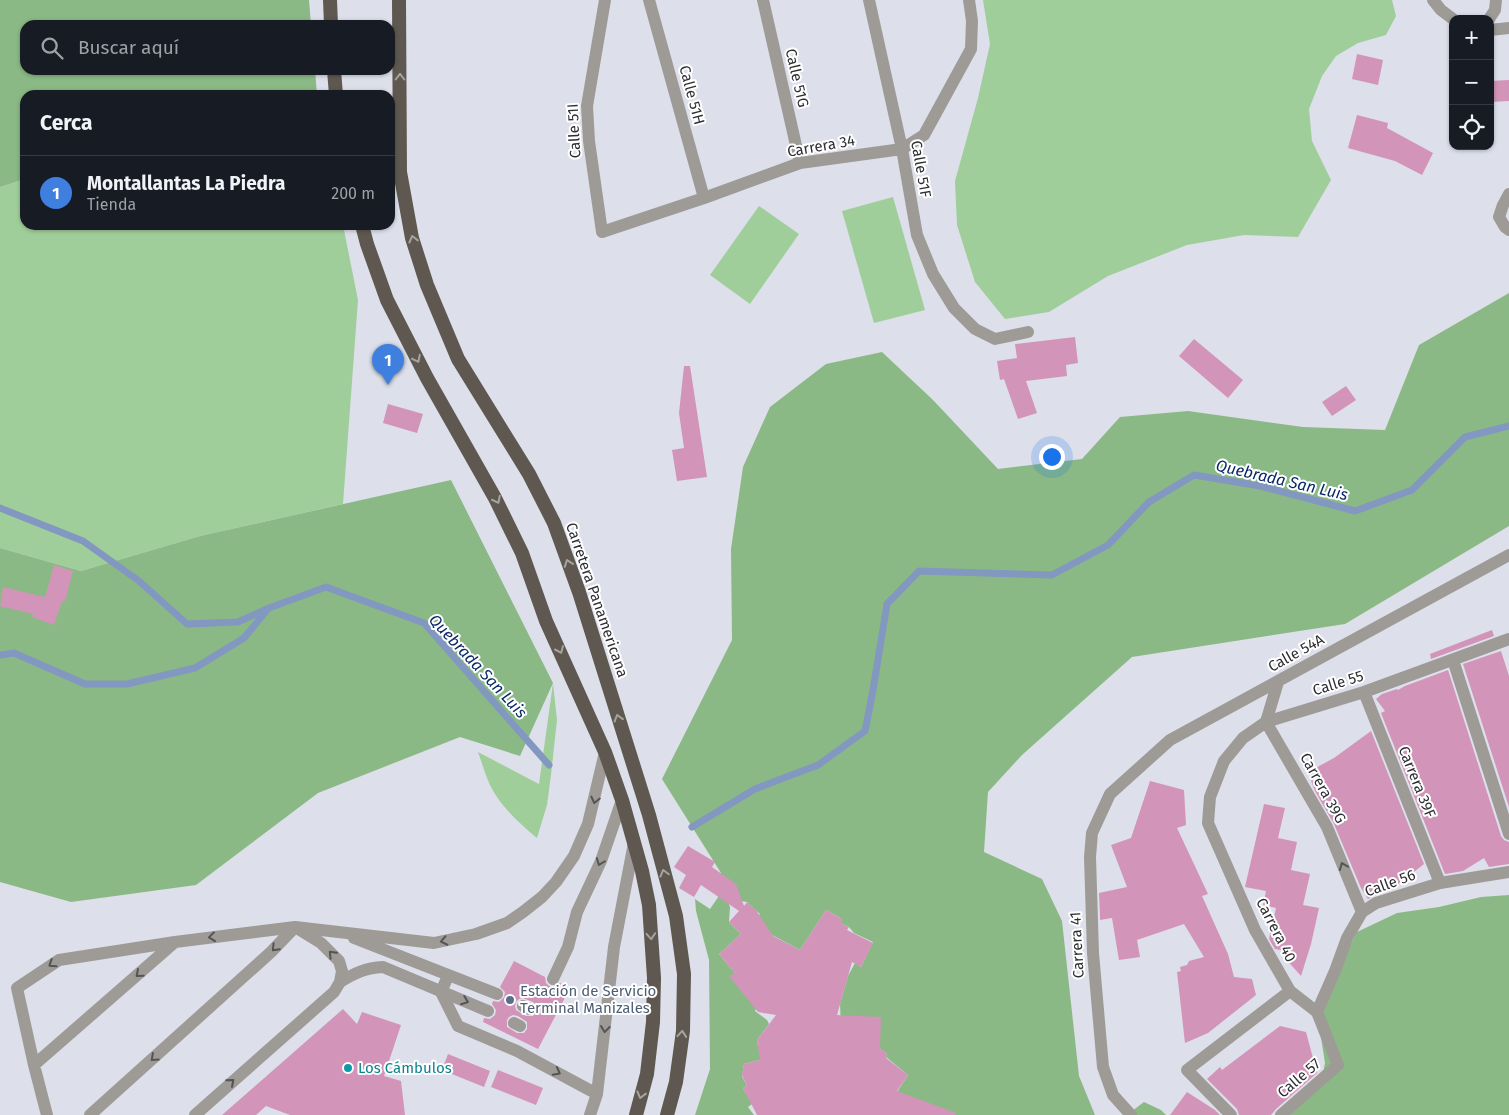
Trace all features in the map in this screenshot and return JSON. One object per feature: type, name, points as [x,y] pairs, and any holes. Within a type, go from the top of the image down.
[{"type":"highway","points":[[330,0],[331,20]]},
{"type":"highway","name":"Carretera Panamericana","points":[[399,0],[400,172],[412,238],[427,285],[458,359],[529,474],[554,523],[579,592],[643,797],[676,916],[684,974],[683,1032],[676,1082],[668,1115]]},
{"type":"highway","points":[[334,75],[336,90]]},
{"type":"highway","points":[[363,230],[387,300],[427,378],[495,498],[518,545],[546,621],[605,752],[622,800],[642,871],[649,906],[654,978],[653,1022],[647,1074],[636,1115]]},
{"type":"street","name":"Calle 51I","points":[[602,232],[589,142],[587,106],[604,0]]},
{"type":"street","name":"Calle 51H","points":[[649,0],[704,198]]},
{"type":"street","name":"Calle 51G","points":[[763,0],[800,163]]},
{"type":"street","name":"Calle 51F","points":[[869,0],[902,149],[917,235],[934,274],[954,308],[975,329],[995,338],[1028,332]]},
{"type":"street","name":"Carrera 34","points":[[602,232],[800,163],[902,149],[924,135],[971,49],[972,21],[969,0]]},
{"type":"street","points":[[1433,0],[1441,5],[1450,15]]},
{"type":"street","points":[[1492,15],[1495,10],[1496,0]]},
{"type":"street","points":[[1494,30],[1509,28]]},
{"type":"street","points":[[1509,194],[1503,205],[1500,218],[1509,230]]},
{"type":"street","name":"Calle 54A","points":[[1110,794],[1170,740],[1509,555]]},
{"type":"street","name":"Calle 55","points":[[1210,797],[1224,761],[1243,738],[1266,722],[1364,692],[1509,639]]},
{"type":"street","points":[[1453,660],[1509,834]]},
{"type":"street","points":[[1266,722],[1278,682]]},
{"type":"street","name":"Carrera 39F","points":[[1364,692],[1440,883]]},
{"type":"street","name":"Carrera 39G","points":[[1266,722],[1327,827],[1362,912]]},
{"type":"street","points":[[47,1115],[17,988],[59,960],[176,942],[295,927],[434,944],[476,934],[507,923],[542,897],[567,867],[583,839],[594,805],[605,752]]},
{"type":"street","name":"Carrera 41","points":[[1110,794],[1092,833],[1090,857],[1093,954],[1103,1067],[1113,1095],[1131,1115]]},
{"type":"street","name":"Carrera 40","points":[[1210,797],[1208,823],[1256,930],[1290,991],[1317,1012]]},
{"type":"street","points":[[553,979],[568,947],[577,912],[601,861],[622,800]]},
{"type":"street","points":[[590,1115],[597,1094],[614,947],[634,843]]},
{"type":"street","name":"Calle 56","points":[[1317,1012],[1347,938],[1362,912],[1376,903],[1440,883],[1509,872]]},
{"type":"street","points":[[195,1115],[334,992],[340,982],[342,971],[339,961],[321,943],[295,927]]},
{"type":"street","points":[[90,1115],[271,952],[295,927]]},
{"type":"street","points":[[338,932],[497,994]]},
{"type":"street","points":[[34,1065],[176,942]]},
{"type":"street","points":[[340,982],[357,972],[370,968],[383,968],[488,1011]]},
{"type":"street","points":[[441,992],[448,976]]},
{"type":"street","points":[[1231,1115],[1187,1070],[1290,991]]},
{"type":"street","points":[[441,992],[458,1026],[519,1046],[597,1094]]},
{"type":"street","name":"Calle 57","points":[[1281,1115],[1338,1065],[1317,1012]]},
{"type":"green space","points":[[0,0],[309,0],[311,20],[20,20],[20,75],[315,75],[317,90],[20,90],[20,181],[0,187]]},
{"type":"green space","points":[[983,0],[1392,0],[1396,16],[1386,35],[1358,43],[1336,56],[1322,76],[1309,109],[1312,141],[1331,180],[1298,237],[1244,235],[1187,245],[1108,276],[1049,312],[1005,319],[975,282],[957,225],[955,181],[978,98],[990,44]]},
{"type":"green space","points":[[20,181],[20,230],[344,230],[358,300],[343,504],[200,536],[81,571],[0,548],[0,187]]},
{"type":"green space","points":[[893,197],[925,310],[874,323],[842,211]]},
{"type":"green space","points":[[759,206],[799,234],[750,304],[710,275]]},
{"type":"green space","points":[[1509,293],[1509,526],[1345,624],[1132,657],[1022,755],[988,792],[984,852],[1042,879],[1062,921],[1079,1076],[1095,1115],[940,1115],[897,1092],[908,1075],[886,1057],[887,1054],[876,1045],[841,1027],[840,1004],[848,976],[855,963],[861,967],[873,942],[854,933],[849,927],[842,924],[842,919],[826,910],[800,950],[772,935],[757,917],[760,914],[747,902],[741,901],[717,878],[721,873],[662,779],[732,640],[731,549],[743,467],[770,407],[826,364],[882,352],[933,400],[998,469],[1082,459],[1120,417],[1188,411],[1303,427],[1385,430],[1419,345]]},
{"type":"green space","points":[[451,480],[553,683],[520,756],[460,737],[318,793],[196,885],[71,902],[0,882],[0,548],[81,571],[200,536]]},
{"type":"green space","points":[[553,683],[557,720],[547,805],[537,838],[517,820],[494,793],[478,752],[539,784]]},
{"type":"green space","points":[[723,890],[730,907],[729,922],[741,934],[719,954],[735,973],[757,1007],[755,1011],[767,1020],[769,1024],[757,1040],[758,1046],[767,1053],[760,1060],[744,1064],[742,1076],[747,1086],[743,1088],[752,1104],[748,1107],[754,1115],[695,1115],[710,1069],[709,960],[696,911],[695,899],[710,909]]},
{"type":"green space","points":[[1509,895],[1509,1115],[1286,1115],[1321,1084],[1325,1063],[1317,1012],[1357,932],[1397,913],[1439,907],[1481,897]]},
{"type":"green space","points":[[1144,1102],[1161,1110],[1166,1115],[1136,1115],[1132,1111]]},
{"type":"building","points":[[1357,54],[1383,60],[1378,85],[1352,79]]},
{"type":"building","points":[[1509,80],[1509,101],[1494,102],[1494,81]]},
{"type":"building","points":[[1357,115],[1388,123],[1387,128],[1433,153],[1422,175],[1395,161],[1348,148]]},
{"type":"building","points":[[1075,337],[1078,363],[1066,365],[1067,376],[1026,381],[1037,413],[1018,419],[1004,379],[1000,380],[997,361],[1017,358],[1015,344]]},
{"type":"building","points":[[1194,339],[1243,380],[1228,398],[1179,356]]},
{"type":"building","points":[[684,366],[690,366],[707,477],[677,481],[672,450],[684,448],[679,413]]},
{"type":"building","points":[[1346,386],[1356,400],[1332,416],[1322,402]]},
{"type":"building","points":[[388,404],[423,414],[417,433],[383,423]]},
{"type":"building","points":[[54,565],[73,571],[65,601],[62,601],[54,625],[32,617],[33,614],[0,606],[3,587],[45,597]]},
{"type":"building","points":[[1492,630],[1494,636],[1431,659],[1430,654]]},
{"type":"building","points":[[1501,651],[1509,676],[1509,807],[1463,664]]},
{"type":"building","points":[[1448,670],[1501,836],[1509,842],[1509,864],[1489,867],[1484,858],[1463,871],[1445,874],[1381,713],[1385,711],[1376,699],[1382,694],[1398,690]]},
{"type":"building","points":[[1371,731],[1424,864],[1392,889],[1368,899],[1361,888],[1334,824],[1315,791],[1310,778],[1310,771],[1334,758]]},
{"type":"building","points":[[1150,781],[1184,790],[1186,825],[1177,828],[1208,894],[1202,896],[1228,954],[1234,977],[1252,979],[1256,995],[1208,1033],[1185,1043],[1177,972],[1181,971],[1180,967],[1187,965],[1189,961],[1204,957],[1184,924],[1137,940],[1140,957],[1119,960],[1112,918],[1100,920],[1099,893],[1127,887],[1111,845],[1131,838]]},
{"type":"building","points":[[1264,804],[1285,808],[1278,838],[1297,842],[1291,870],[1310,874],[1303,905],[1319,908],[1301,976],[1284,957],[1286,951],[1275,949],[1269,939],[1276,908],[1263,905],[1266,891],[1245,887]]},
{"type":"building","points":[[688,846],[715,862],[712,867],[736,884],[744,906],[747,902],[756,910],[773,936],[800,950],[826,910],[842,919],[842,924],[849,927],[847,930],[873,943],[861,967],[852,962],[837,1015],[881,1017],[880,1048],[887,1054],[886,1058],[908,1075],[897,1091],[956,1113],[955,1115],[757,1115],[743,1088],[747,1086],[742,1075],[744,1064],[760,1060],[757,1040],[776,1015],[758,1012],[729,976],[735,973],[719,954],[741,934],[729,922],[739,911],[701,885],[694,897],[679,888],[686,875],[674,867]]},
{"type":"building","points":[[514,961],[545,977],[546,983],[549,986],[554,987],[560,983],[570,988],[538,1049],[483,1022],[484,1018],[490,1019],[495,1015],[496,1010],[492,1004],[493,1001],[499,1002],[504,997],[505,992],[500,987]],"holes":[[[523,998],[536,1005],[536,1012],[533,1016],[526,1016],[516,1010],[516,1002]],[[513,1015],[527,1022],[527,1029],[524,1033],[517,1033],[507,1027],[507,1020]]]},
{"type":"building","name":"Los Cámbulos","points":[[343,1009],[357,1024],[362,1012],[401,1025],[384,1076],[401,1081],[405,1115],[290,1115],[266,1106],[256,1115],[222,1115]]},
{"type":"building","points":[[1280,1026],[1306,1032],[1317,1073],[1271,1115],[1239,1115],[1237,1109],[1207,1079],[1220,1067],[1222,1070]]},
{"type":"building","points":[[448,1054],[490,1071],[484,1087],[442,1070]]},
{"type":"building","points":[[498,1070],[543,1088],[536,1105],[491,1087]]},
{"type":"building","points":[[1187,1092],[1215,1110],[1220,1115],[1170,1115]]},
{"type":"waterway","name":"Quebrada San Luis","points":[[692,827],[755,789],[818,765],[865,731],[887,604],[919,571],[1052,575],[1108,545],[1149,502],[1194,475],[1260,486],[1355,511],[1412,490],[1465,437],[1509,426]]},
{"type":"waterway","name":"Quebrada San Luis","points":[[0,508],[83,541],[139,581],[187,624],[238,622],[269,608],[326,587],[424,623],[549,765]]},
{"type":"waterway","points":[[0,655],[14,653],[85,684],[127,684],[195,668],[244,638],[267,610]]},
{"type":"place","name":"Montallantas La Piedra","points":[[388,385]]},
{"type":"place","name":"Estación de Servicio Terminal Manizales","points":[[510,1000]]},
{"type":"place","name":"Los Cámbulos","points":[[348,1068]]}]
